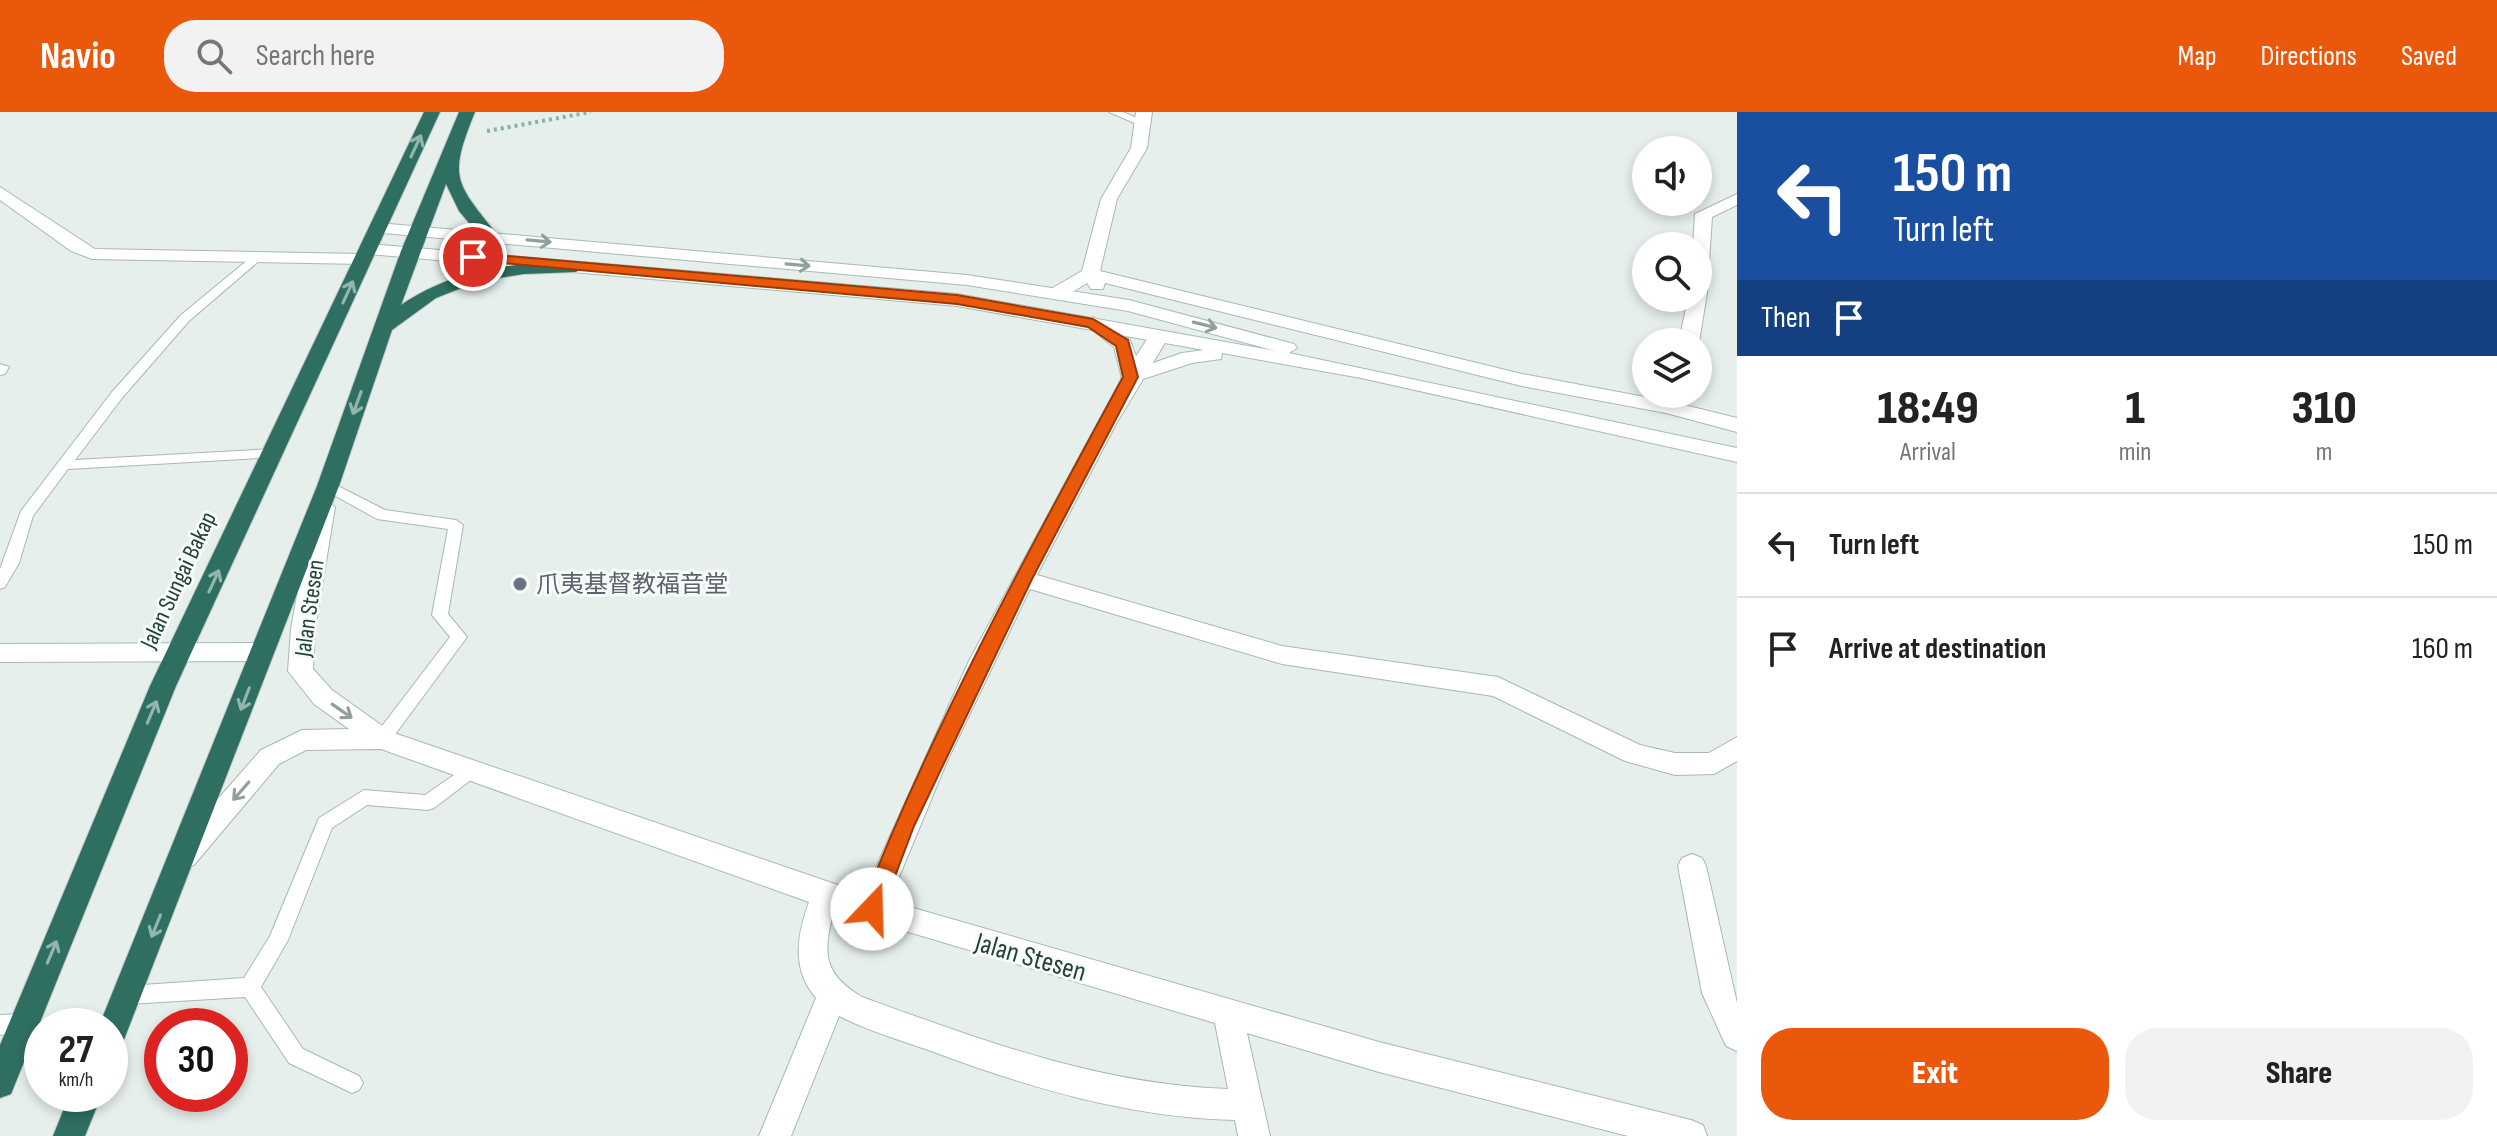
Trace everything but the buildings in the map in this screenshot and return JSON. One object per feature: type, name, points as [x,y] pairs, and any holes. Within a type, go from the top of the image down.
[{"type":"highway","name":"Jalan Sungai Bakap","points":[[0,1083],[11,1025],[180,652],[432,112]]},
{"type":"highway","points":[[122,1008],[328,486],[410,251],[467,112]]},
{"type":"highway","points":[[450,158],[452,185],[465,212],[490,237]]},
{"type":"highway","points":[[383,330],[407,307],[434,290],[467,277],[503,269],[576,267]]},
{"type":"highway","points":[[69,1136],[79,1112]]},
{"type":"street","points":[[1090,274],[1109,199],[1139,148],[1144,117]]},
{"type":"street","points":[[0,192],[77,247],[92,254],[255,258],[410,251],[957,300],[1361,372],[1737,455]]},
{"type":"street","points":[[1703,232],[1704,214],[1737,199]]},
{"type":"street","points":[[378,228],[967,280],[1120,304],[1252,336],[1361,372]]},
{"type":"street","points":[[1090,274],[1159,336]]},
{"type":"street","points":[[1056,294],[1090,274],[1522,380],[1632,395]]},
{"type":"street","points":[[1093,323],[1123,344],[1131,377]]},
{"type":"street","points":[[872,909],[904,826],[1023,579],[1131,377],[1159,336]]},
{"type":"street","points":[[1131,377],[1189,357],[1244,353]]},
{"type":"street","points":[[1691,408],[1737,425]]},
{"type":"street","name":"Jalan Stesen","points":[[328,486],[303,629],[300,671],[323,697],[382,739],[825,895],[1379,1057],[1691,1136]]},
{"type":"street","points":[[1023,579],[1282,655],[1498,687],[1634,754],[1675,764],[1714,763],[1737,747]]},
{"type":"street","points":[[0,653],[262,652]]},
{"type":"street","name":"Jalan Stesen","points":[[184,857],[270,757],[302,740],[382,739]]},
{"type":"street","points":[[1692,866],[1717,993],[1737,1036]]},
{"type":"street","points":[[825,895],[811,938],[814,971],[831,998],[932,1037],[1092,1089],[1190,1106],[1245,1105]]},
{"type":"street","points":[[775,1136],[831,998]]},
{"type":"street","points":[[1228,1014],[1254,1136]]},
{"type":"lane","points":[[1114,112],[1144,117]]},
{"type":"lane","points":[[0,583],[11,563],[26,515],[117,395],[185,318],[255,258]]},
{"type":"lane","points":[[64,465],[273,454]]},
{"type":"lane","points":[[328,486],[382,515],[456,525],[440,615],[459,637],[382,739]]},
{"type":"lane","points":[[250,987],[278,940],[325,823],[364,797],[428,803],[470,771]]},
{"type":"lane","points":[[128,995],[250,987]]},
{"type":"lane","points":[[250,987],[296,1056],[352,1083]]},
{"type":"path","points":[[459,134],[591,112]]},
{"type":"place","name":"爪夷基督教福音堂","points":[[520,584]]},
{"type":"route","points":[[473,257],[957,300],[1093,323],[1123,344],[1131,377],[1023,579],[904,826],[872,909]]}]
